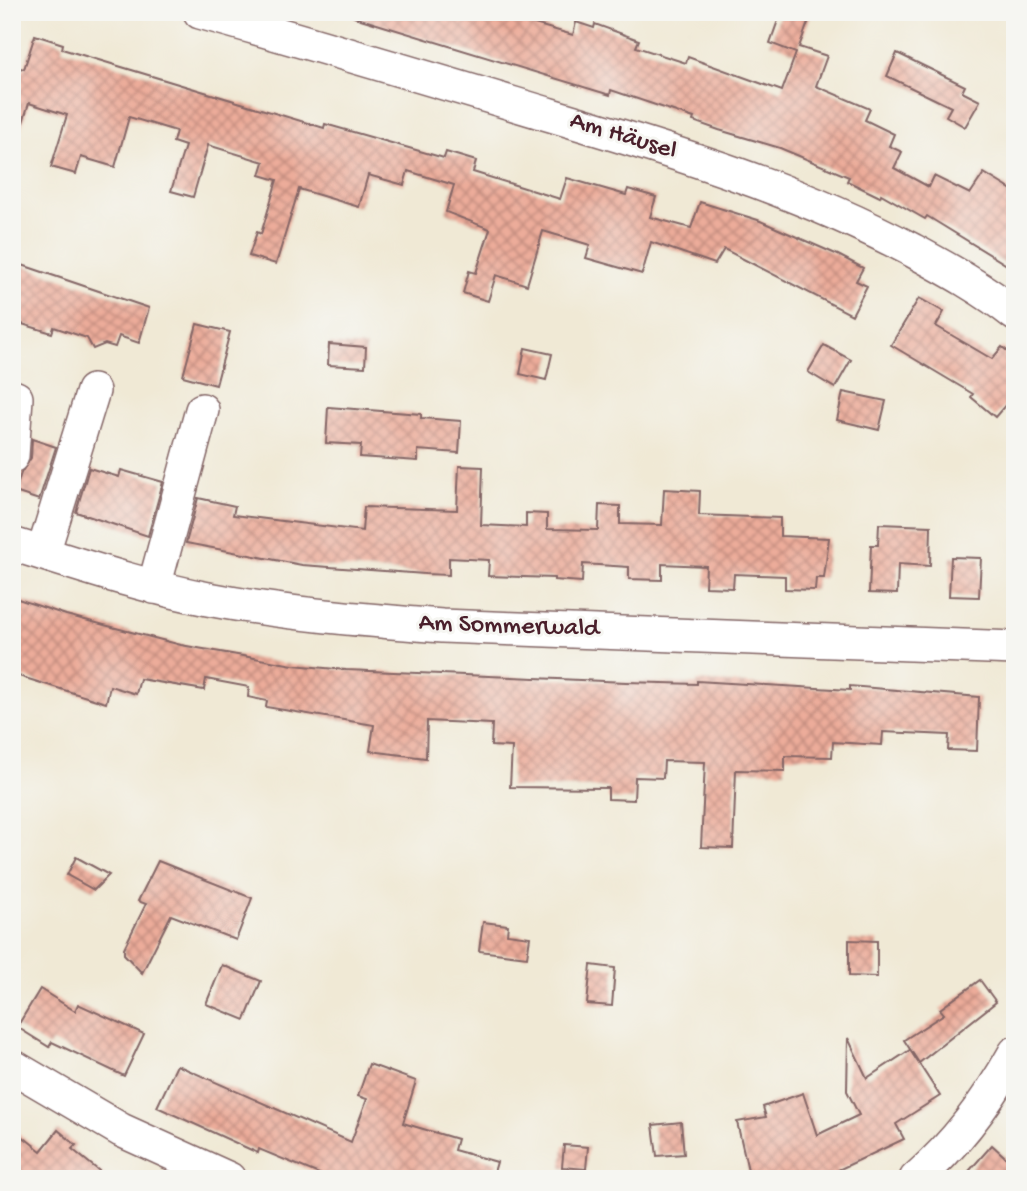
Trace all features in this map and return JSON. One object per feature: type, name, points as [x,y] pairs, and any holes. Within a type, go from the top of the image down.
[{"type":"street","name":"Am Häusel","points":[[206,13],[739,174],[814,202],[890,239],[949,270],[1015,314]]},
{"type":"street","points":[[28,549],[93,391]]},
{"type":"street","points":[[12,456],[16,398]]},
{"type":"street","points":[[155,587],[202,410]]},
{"type":"street","name":"Am Sommerwald","points":[[28,549],[155,587],[278,611],[443,626],[1015,648]]},
{"type":"street","points":[[916,1179],[967,1126],[999,1082],[1015,1053]]},
{"type":"street","points":[[12,1066],[121,1130],[229,1179]]},
{"type":"building","points":[[355,12],[492,12],[573,35],[576,22],[594,28],[595,24],[639,40],[636,47],[686,63],[688,57],[782,91],[796,53],[770,43],[781,12],[812,12],[799,47],[827,56],[816,86],[870,109],[865,120],[894,134],[889,146],[902,152],[894,168],[929,187],[934,176],[970,194],[984,173],[1015,192],[1015,270],[927,216],[925,219],[881,194],[880,197],[847,181],[849,177],[780,148],[719,130],[693,121],[694,118],[611,90],[610,95],[354,17]]},
{"type":"building","points":[[35,35],[63,44],[62,49],[324,128],[325,124],[444,158],[446,152],[476,161],[473,172],[560,199],[567,178],[626,195],[628,189],[656,197],[650,217],[691,228],[700,202],[758,220],[838,255],[863,268],[856,281],[867,286],[852,315],[724,249],[715,264],[651,242],[642,274],[586,258],[590,245],[543,231],[527,285],[496,275],[488,301],[463,293],[469,271],[476,273],[490,229],[446,212],[454,185],[408,171],[404,185],[368,175],[359,207],[299,189],[276,264],[249,256],[257,232],[261,234],[277,180],[260,175],[264,162],[208,145],[193,197],[171,191],[185,146],[173,142],[176,131],[129,117],[115,167],[81,157],[76,174],[51,167],[67,115],[29,103],[17,141],[12,140],[12,66],[24,69]]},
{"type":"building","points":[[897,53],[965,86],[962,92],[980,101],[965,127],[946,116],[951,107],[887,76]]},
{"type":"building","points":[[22,265],[149,308],[139,343],[119,336],[115,347],[105,344],[93,349],[87,338],[54,327],[52,333],[12,321],[12,296]]},
{"type":"building","points":[[919,298],[944,312],[936,326],[992,359],[1002,347],[1015,357],[1015,394],[995,417],[971,397],[973,394],[891,345]]},
{"type":"building","points":[[197,324],[230,332],[216,385],[183,376]]},
{"type":"building","points":[[329,344],[366,347],[365,367],[328,365]]},
{"type":"building","points":[[824,345],[851,360],[835,388],[808,372]]},
{"type":"building","points":[[525,348],[552,354],[546,380],[520,374]]},
{"type":"building","points":[[843,392],[886,401],[879,430],[837,420]]},
{"type":"building","points":[[328,407],[421,414],[421,418],[461,421],[459,453],[418,450],[418,461],[360,457],[361,445],[326,443]]},
{"type":"building","points":[[32,439],[56,447],[39,500],[15,492],[21,473],[31,458]]},
{"type":"building","points":[[459,466],[483,467],[481,525],[526,527],[526,513],[547,514],[547,529],[598,530],[599,505],[620,506],[620,524],[662,525],[664,489],[700,491],[699,515],[780,518],[780,536],[829,538],[824,578],[816,578],[815,590],[785,589],[785,576],[734,574],[733,588],[705,587],[706,566],[662,564],[662,580],[629,579],[629,567],[583,564],[582,582],[554,578],[488,576],[489,560],[449,558],[449,575],[425,574],[302,565],[186,543],[198,498],[235,506],[233,515],[362,531],[364,507],[457,510]]},
{"type":"building","points":[[89,468],[119,477],[121,470],[163,482],[148,536],[76,512]]},
{"type":"building","points":[[879,524],[931,526],[930,566],[898,564],[897,594],[869,593],[871,545],[878,545]]},
{"type":"building","points":[[951,557],[981,558],[979,597],[949,596]]},
{"type":"building","points":[[12,597],[66,615],[181,645],[293,665],[346,670],[626,682],[697,684],[697,681],[850,690],[850,686],[979,697],[977,751],[948,750],[949,735],[883,732],[882,745],[833,742],[832,757],[785,756],[785,771],[736,770],[733,848],[701,847],[705,762],[664,761],[663,778],[635,777],[634,800],[608,799],[608,788],[510,787],[512,747],[491,746],[492,724],[427,721],[426,758],[370,751],[374,725],[266,707],[267,701],[248,697],[249,687],[206,679],[204,690],[140,679],[136,694],[110,686],[106,703],[12,674]]},
{"type":"building","points":[[76,857],[109,875],[94,890],[67,875]]},
{"type":"building","points":[[158,861],[252,898],[236,940],[171,915],[142,973],[124,954],[124,948],[146,904],[138,901]]},
{"type":"building","points":[[483,922],[508,925],[507,934],[530,937],[527,957],[479,951]]},
{"type":"building","points":[[849,940],[877,941],[877,977],[849,976]]},
{"type":"building","points":[[222,965],[261,981],[245,1020],[206,1004]]},
{"type":"building","points":[[591,965],[615,968],[612,1006],[587,1004]]},
{"type":"building","points":[[980,980],[996,1002],[919,1063],[904,1040],[944,1014],[940,1009]]},
{"type":"building","points":[[40,989],[75,1011],[78,1004],[144,1034],[124,1076],[52,1042],[49,1047],[17,1027]]},
{"type":"building","points":[[848,1038],[867,1078],[910,1050],[940,1096],[896,1124],[904,1139],[838,1170],[841,1179],[750,1179],[737,1122],[766,1117],[763,1107],[803,1093],[817,1135],[859,1115],[847,1091]]},
{"type":"building","points":[[369,1064],[416,1081],[403,1123],[457,1139],[454,1150],[497,1162],[492,1179],[331,1179],[259,1149],[258,1153],[157,1107],[177,1065],[351,1142],[367,1099],[358,1096]]},
{"type":"building","points":[[681,1122],[684,1154],[657,1156],[653,1125]]},
{"type":"building","points":[[12,1128],[41,1151],[58,1130],[76,1145],[72,1149],[109,1179],[12,1179]]},
{"type":"building","points":[[564,1145],[588,1147],[586,1169],[562,1167]]},
{"type":"building","points":[[992,1145],[1015,1166],[1015,1179],[962,1179]]}]
